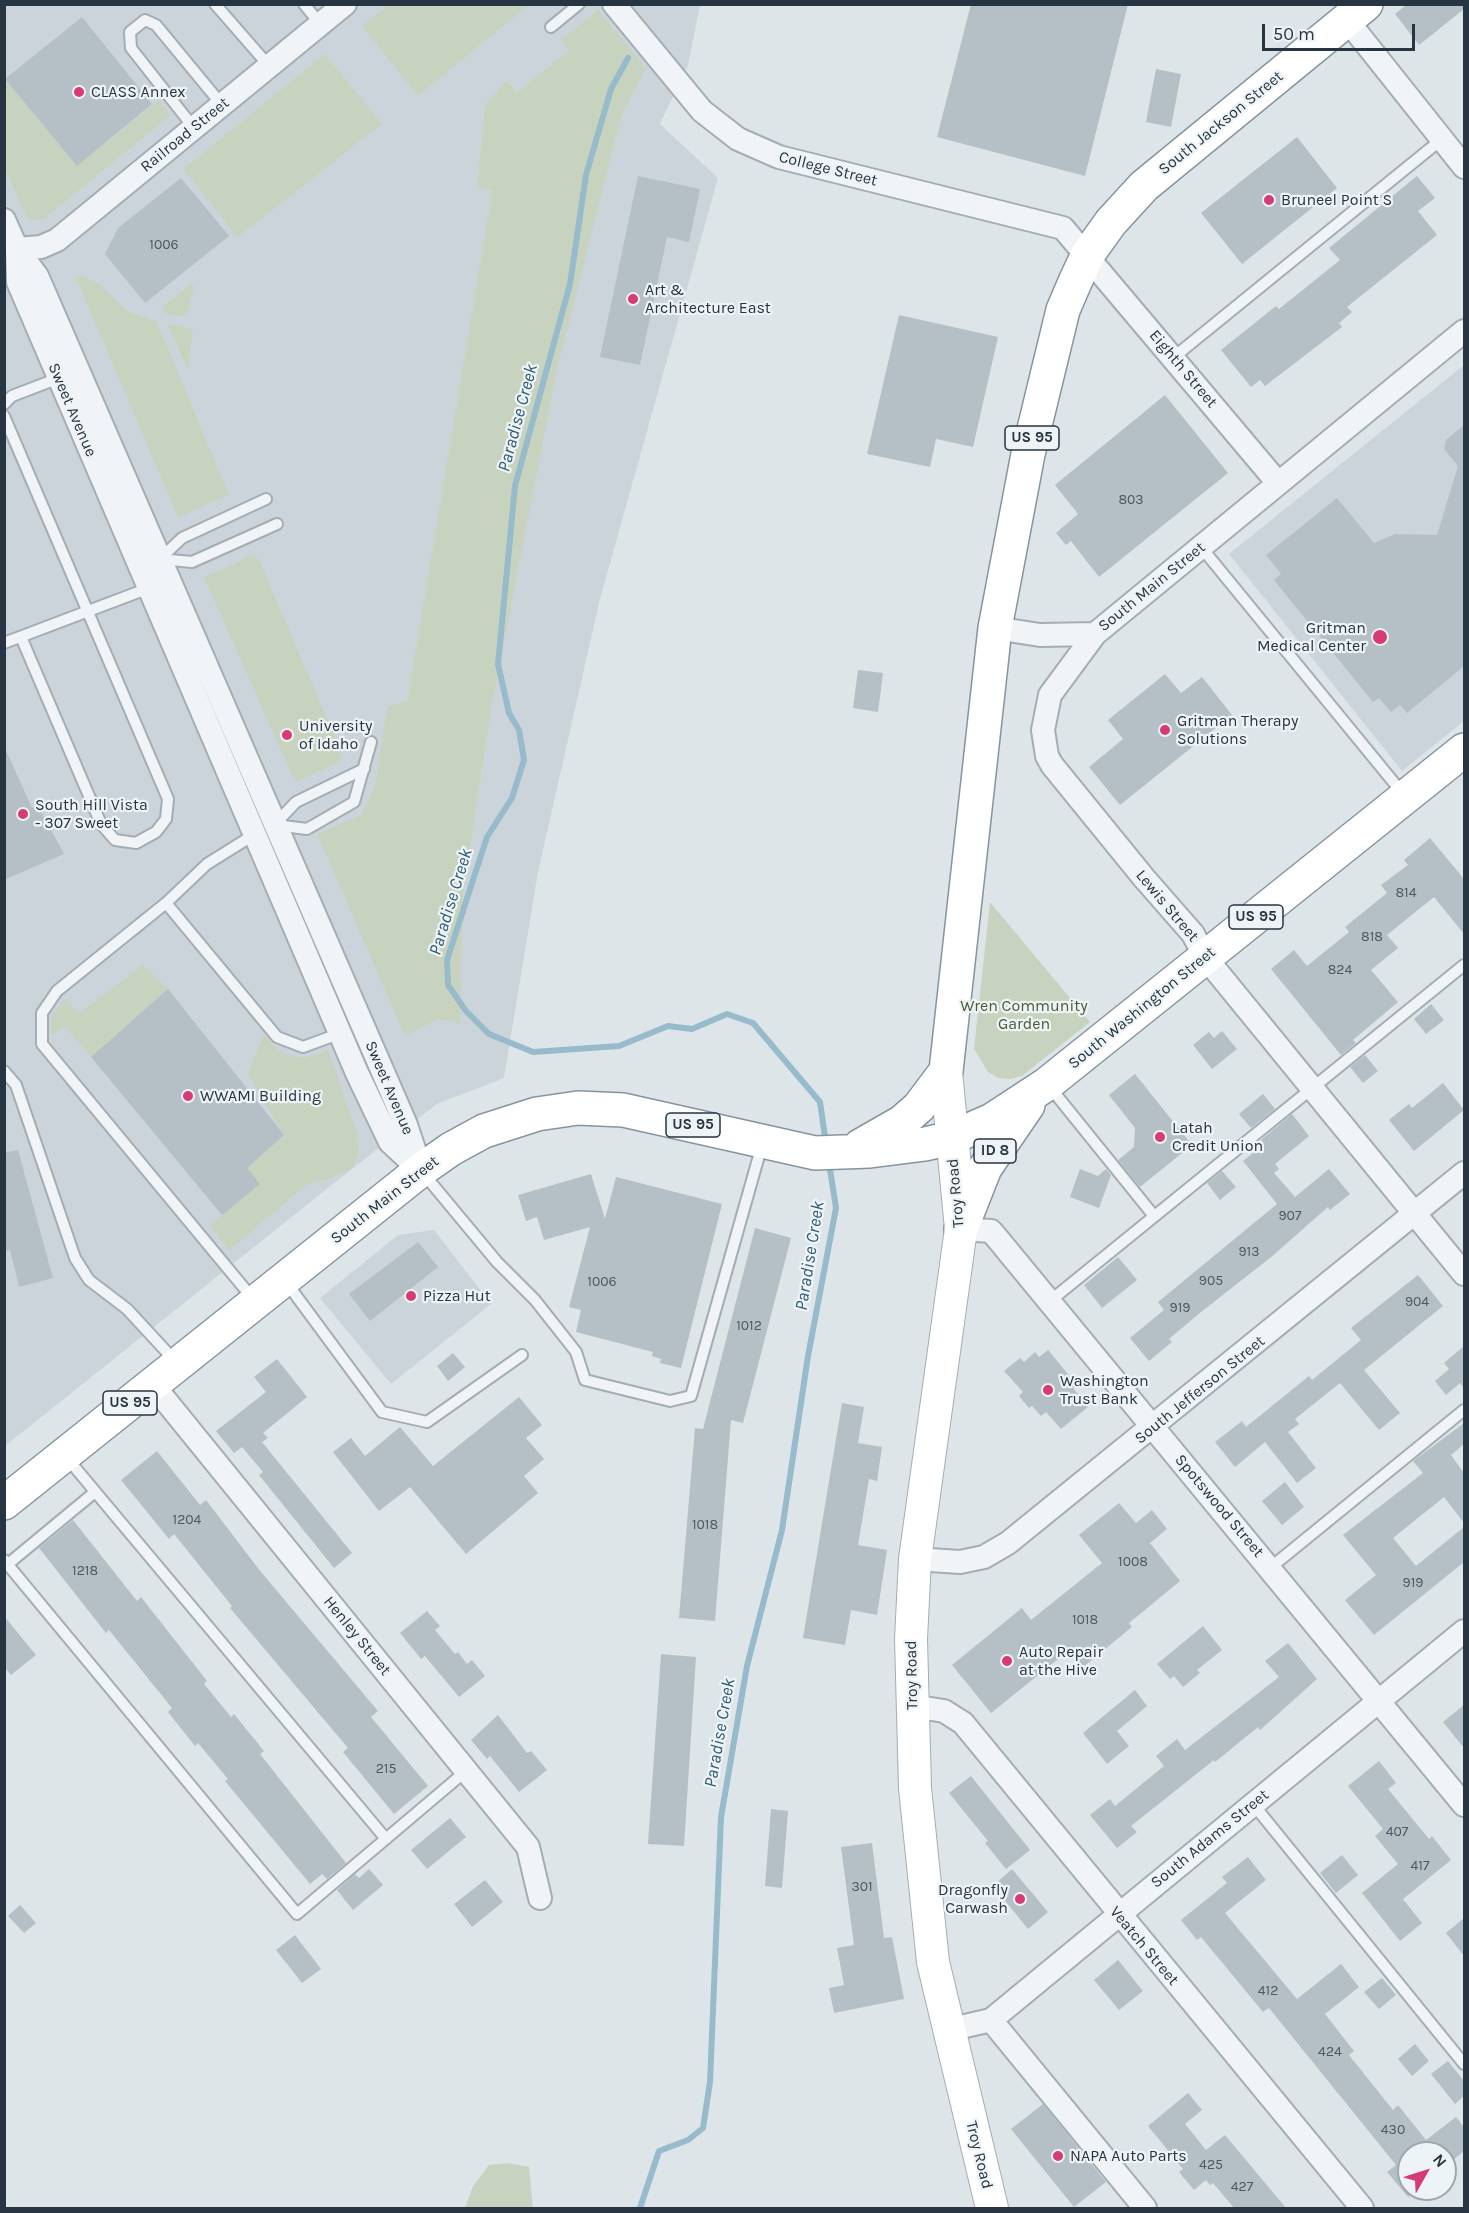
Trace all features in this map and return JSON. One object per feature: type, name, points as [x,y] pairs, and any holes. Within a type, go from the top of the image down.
[{"type":"highway","name":"South Jackson Street","points":[[1088,254],[1111,222],[1144,186],[1357,12]]},
{"type":"highway","name":"US 95","points":[[946,1071],[995,628],[1028,454],[1063,310],[1088,254]]},
{"type":"highway","name":"South Washington Street","points":[[951,1138],[1011,1110],[1047,1084],[1464,750]]},
{"type":"highway","points":[[829,1153],[863,1145],[902,1122],[919,1107],[946,1071]]},
{"type":"highway","name":"ID 8","points":[[961,1229],[970,1202],[995,1151],[1016,1119],[1047,1084]]},
{"type":"highway","name":"South Main Street","points":[[4,1503],[421,1170],[451,1149],[484,1131],[537,1114],[578,1108],[623,1110],[763,1143],[829,1153],[897,1148],[951,1138]]},
{"type":"main road","name":"ID 8","points":[[946,1071],[951,1138]]},
{"type":"main road","name":"Troy Road","points":[[951,1138],[961,1229],[915,1559],[911,1639],[912,1706],[921,1869],[933,1962],[992,2208]]},
{"type":"street","name":"Railroad Street","points":[[17,249],[41,247],[57,240],[345,4]]},
{"type":"street","name":"College Street","points":[[614,4],[702,111],[738,139],[779,157],[1063,228],[1088,254]]},
{"type":"street","points":[[1357,12],[1442,139],[1464,167]]},
{"type":"street","name":"Sweet Avenue","points":[[4,220],[17,249],[37,276],[150,571],[203,660],[225,710],[265,829],[341,1033],[390,1142],[421,1170]]},
{"type":"street","name":"Sweet Avenue","points":[[17,249],[18,282],[58,378],[150,571],[265,829],[406,1125],[421,1170]]},
{"type":"street","name":"Eighth Street","points":[[1088,254],[1278,483]]},
{"type":"street","name":"South Main Street","points":[[995,628],[1040,635],[1095,634],[1464,331]]},
{"type":"street","name":"Lewis Street","points":[[1095,634],[1050,695],[1043,730],[1047,756],[1144,878],[1193,934],[1205,957],[1314,1087],[1464,1274]]},
{"type":"street","name":"South Jefferson Street","points":[[915,1559],[960,1562],[993,1552],[1029,1528],[1464,1173]]},
{"type":"street","name":"Spotswood Street","points":[[961,1229],[991,1232],[1464,1805]]},
{"type":"street","name":"Henley Street","points":[[153,1385],[528,1847],[540,1898]]},
{"type":"street","name":"South Adams Street","points":[[948,2030],[991,2020],[1464,1631]]},
{"type":"street","name":"Veatch Street","points":[[912,1706],[944,1711],[963,1723],[1118,1915],[1362,2208]]},
{"type":"street","points":[[991,2020],[1145,2208]]},
{"type":"lane","points":[[215,4],[269,66]]},
{"type":"lane","points":[[304,4],[321,25]]},
{"type":"lane","points":[[551,27],[579,4]]},
{"type":"lane","points":[[194,128],[131,48],[130,32],[145,20],[156,25],[222,105]]},
{"type":"lane","points":[[1174,357],[1442,139]]},
{"type":"lane","points":[[4,404],[12,396],[58,378]]},
{"type":"lane","points":[[4,416],[168,799],[166,819],[156,832],[136,843],[115,840],[101,824],[21,637]]},
{"type":"lane","points":[[4,644],[89,611],[150,571],[182,538],[266,499]]},
{"type":"lane","points":[[150,571],[192,562],[278,524]]},
{"type":"lane","points":[[1201,547],[1405,797]]},
{"type":"lane","points":[[265,829],[307,829],[354,802],[359,792],[371,742]]},
{"type":"lane","points":[[256,1302],[42,1044],[42,1013],[57,990],[166,903],[207,864],[265,829],[296,802],[364,769]]},
{"type":"lane","points":[[166,903],[277,1038],[303,1047],[341,1033]]},
{"type":"lane","points":[[1050,1301],[1464,965]]},
{"type":"lane","points":[[4,1071],[16,1085],[75,1258],[89,1280],[127,1309],[178,1365]]},
{"type":"lane","points":[[1047,1084],[1154,1216]]},
{"type":"lane","points":[[421,1170],[576,1352],[585,1380],[670,1401],[691,1396],[763,1143]]},
{"type":"lane","points":[[284,1280],[382,1412],[427,1422],[522,1355]]},
{"type":"lane","points":[[1270,1568],[1464,1410]]},
{"type":"lane","points":[[64,1455],[386,1839]]},
{"type":"lane","points":[[95,1492],[6,1562],[297,1914],[466,1772]]},
{"type":"lane","points":[[1253,1804],[1464,2064]]},
{"type":"shaded area","name":"University of Idaho","points":[[5,5],[700,5],[688,65],[660,124],[718,178],[600,599],[538,872],[504,1078],[437,1104],[353,1168],[5,1446]]},
{"type":"shaded area","name":"Gritman Medical Center","points":[[1464,365],[1464,721],[1402,771],[1229,554]]},
{"type":"shaded area","points":[[434,1230],[491,1304],[391,1384],[320,1298],[398,1235]]},
{"type":"green space","points":[[388,5],[529,5],[418,96],[362,26]]},
{"type":"green space","points":[[598,10],[646,68],[622,115],[558,365],[491,710],[463,893],[460,1024],[438,1019],[405,1036],[317,834],[361,815],[375,786],[387,707],[407,701],[492,191],[477,188],[485,105],[507,80],[517,93],[569,50],[561,40]]},
{"type":"green space","points":[[325,54],[382,124],[238,237],[183,169]]},
{"type":"green space","points":[[4,78],[77,166],[159,100],[171,115],[44,219],[34,221],[26,216],[5,169]]},
{"type":"green space","points":[[75,276],[97,282],[127,311],[157,322],[229,495],[178,517]]},
{"type":"green space","points":[[190,285],[194,286],[188,315],[183,317],[164,313],[162,307]]},
{"type":"green space","points":[[171,324],[193,329],[188,370],[168,326]]},
{"type":"green space","points":[[254,555],[259,560],[343,756],[340,762],[295,782],[204,577]]},
{"type":"green space","name":"Wren Community Garden","points":[[990,902],[1090,1022],[1022,1076],[1010,1079],[998,1078],[988,1072],[974,1049]]},
{"type":"green space","points":[[143,965],[168,989],[91,1057],[65,1027],[51,1036],[51,1016],[65,999],[79,1013]]},
{"type":"green space","points":[[263,1035],[283,1054],[304,1058],[328,1050],[358,1135],[359,1152],[353,1168],[329,1179],[306,1185],[229,1251],[210,1225],[259,1185],[247,1168],[284,1135],[248,1074]]},
{"type":"green space","points":[[508,2163],[529,2167],[533,2208],[465,2208],[473,2186],[489,2165]]},
{"type":"building","points":[[971,4],[1128,4],[1085,176],[937,137]]},
{"type":"building","points":[[1407,4],[1464,4],[1464,9],[1419,45],[1395,14]]},
{"type":"building","name":"CLASS Annex","points":[[82,17],[152,104],[77,166],[5,79]]},
{"type":"building","points":[[1156,69],[1181,74],[1171,127],[1146,122]]},
{"type":"building","name":"Bruneel Point S","points":[[1297,137],[1337,188],[1242,264],[1201,213]]},
{"type":"building","name":"Art & Architecture East","points":[[638,176],[700,189],[689,242],[667,237],[640,365],[600,357]]},
{"type":"building","points":[[1417,176],[1435,198],[1418,211],[1437,235],[1347,307],[1352,312],[1339,323],[1342,327],[1265,386],[1260,380],[1251,387],[1221,350],[1276,306],[1279,309],[1340,260],[1329,248]]},
{"type":"building","points":[[181,178],[229,236],[145,303],[105,254],[118,228]]},
{"type":"building","points":[[899,315],[998,337],[973,447],[936,439],[930,467],[867,454]]},
{"type":"building","points":[[1165,395],[1228,473],[1099,577],[1071,541],[1066,545],[1056,533],[1078,514],[1055,485]]},
{"type":"building","points":[[1464,425],[1464,666],[1407,713],[1400,705],[1391,712],[1379,698],[1373,702],[1274,580],[1281,574],[1266,555],[1337,498],[1374,543],[1395,534],[1437,535],[1458,466],[1444,449],[1446,440]]},
{"type":"building","points":[[858,670],[883,673],[878,712],[853,708]]},
{"type":"building","name":"Gritman Therapy Solutions","points":[[1165,674],[1181,693],[1202,677],[1232,715],[1120,805],[1089,767],[1123,739],[1108,720]]},
{"type":"building","name":"South Hill Vista - 307 Sweet","points":[[4,746],[32,808],[38,806],[64,854],[4,880]]},
{"type":"building","points":[[1430,838],[1464,879],[1464,934],[1434,897],[1387,935],[1398,948],[1371,970],[1398,1002],[1353,1040],[1356,1043],[1341,1055],[1271,969],[1294,950],[1307,966],[1349,932],[1345,927],[1387,893],[1381,885],[1408,865],[1404,860]]},
{"type":"building","name":"WWAMI Building","points":[[168,989],[284,1135],[247,1168],[260,1184],[222,1215],[91,1057]]},
{"type":"building","points":[[1431,1004],[1444,1020],[1426,1034],[1414,1019]]},
{"type":"building","points":[[1222,1031],[1237,1049],[1212,1069],[1193,1045],[1209,1032],[1214,1038]]},
{"type":"building","points":[[1365,1055],[1378,1071],[1363,1083],[1350,1067]]},
{"type":"building","name":"Latah Credit Union","points":[[1135,1074],[1192,1145],[1140,1187],[1118,1160],[1134,1147],[1135,1128],[1109,1095]]},
{"type":"building","points":[[1443,1083],[1464,1110],[1414,1151],[1389,1120],[1409,1104],[1412,1108]]},
{"type":"building","points":[[1263,1094],[1275,1109],[1251,1128],[1239,1114]]},
{"type":"building","points":[[1292,1114],[1309,1136],[1275,1164],[1279,1169],[1274,1173],[1295,1197],[1329,1169],[1350,1194],[1330,1210],[1328,1207],[1270,1258],[1201,1312],[1169,1339],[1172,1342],[1149,1361],[1130,1338],[1164,1310],[1158,1302],[1277,1204],[1243,1161],[1264,1144],[1261,1140]]},
{"type":"building","points":[[18,1150],[53,1278],[19,1287],[10,1250],[4,1251],[4,1153]]},
{"type":"building","points":[[1080,1169],[1098,1176],[1106,1169],[1111,1175],[1099,1208],[1070,1197]]},
{"type":"building","points":[[1222,1171],[1236,1187],[1220,1200],[1207,1183]]},
{"type":"building","points":[[591,1174],[605,1219],[616,1177],[722,1204],[681,1368],[660,1363],[661,1359],[652,1356],[653,1352],[576,1332],[581,1310],[569,1307],[590,1227],[544,1240],[537,1217],[526,1221],[518,1195]]},
{"type":"building","points":[[755,1228],[791,1238],[743,1423],[731,1420],[715,1621],[679,1618],[695,1428],[703,1429]]},
{"type":"building","points":[[418,1242],[438,1267],[370,1321],[349,1294]]},
{"type":"building","points":[[1118,1257],[1137,1280],[1102,1308],[1084,1285]]},
{"type":"building","points":[[1418,1275],[1443,1306],[1364,1370],[1400,1413],[1379,1430],[1340,1383],[1295,1419],[1299,1424],[1288,1432],[1316,1468],[1297,1483],[1265,1442],[1235,1467],[1215,1442],[1242,1421],[1246,1427],[1309,1376],[1312,1380],[1361,1340],[1351,1328]]},
{"type":"building","points":[[1464,1346],[1464,1388],[1460,1383],[1446,1395],[1435,1381],[1449,1369],[1444,1363]]},
{"type":"building","name":"Washington Trust Bank","points":[[1048,1350],[1077,1385],[1073,1388],[1088,1407],[1061,1429],[1046,1412],[1041,1416],[1032,1406],[1029,1408],[1019,1396],[1023,1392],[1004,1371],[1020,1358],[1024,1362],[1035,1352],[1039,1357]]},
{"type":"building","points":[[453,1353],[465,1367],[448,1381],[437,1366]]},
{"type":"building","points":[[277,1359],[307,1397],[263,1433],[268,1438],[262,1442],[352,1553],[334,1568],[259,1475],[263,1472],[242,1447],[234,1453],[216,1431],[266,1392],[254,1377]]},
{"type":"building","points":[[519,1397],[542,1425],[526,1438],[544,1459],[524,1476],[538,1493],[466,1554],[410,1487],[379,1511],[333,1452],[351,1438],[365,1456],[400,1427],[433,1466]]},
{"type":"building","points":[[842,1403],[864,1407],[858,1443],[882,1447],[877,1481],[869,1479],[858,1545],[887,1550],[877,1615],[851,1610],[845,1645],[803,1638]]},
{"type":"building","points":[[1464,1423],[1464,1444],[1451,1455],[1464,1473],[1464,1523],[1444,1497],[1393,1538],[1416,1566],[1464,1527],[1464,1562],[1374,1635],[1345,1600],[1376,1575],[1343,1535],[1423,1473],[1413,1461]]},
{"type":"building","points":[[157,1451],[200,1505],[206,1500],[261,1572],[378,1711],[371,1717],[428,1786],[394,1814],[343,1752],[348,1748],[230,1608],[232,1606],[174,1534],[169,1539],[121,1480]]},
{"type":"building","points":[[1285,1482],[1304,1507],[1282,1525],[1262,1501]]},
{"type":"building","points":[[1119,1503],[1136,1523],[1152,1510],[1167,1529],[1150,1543],[1180,1581],[1129,1623],[1132,1627],[1082,1668],[1068,1651],[991,1713],[952,1665],[1022,1608],[1031,1620],[1102,1563],[1079,1535]]},
{"type":"building","points":[[73,1520],[137,1601],[141,1597],[207,1681],[204,1684],[231,1717],[234,1714],[264,1751],[260,1754],[346,1863],[327,1879],[322,1874],[310,1884],[225,1781],[228,1779],[198,1743],[195,1746],[168,1712],[172,1708],[109,1630],[106,1633],[39,1548]]},
{"type":"building","points":[[427,1611],[440,1626],[435,1630],[455,1654],[458,1652],[467,1664],[472,1660],[485,1676],[459,1697],[425,1656],[421,1659],[400,1633]]},
{"type":"building","points":[[4,1616],[36,1655],[11,1675],[4,1667]]},
{"type":"building","points":[[1203,1626],[1222,1650],[1197,1670],[1200,1673],[1183,1687],[1174,1676],[1170,1679],[1157,1664]]},
{"type":"building","points":[[1288,1643],[1317,1679],[1260,1730],[1258,1727],[1131,1826],[1137,1832],[1117,1848],[1090,1815],[1110,1799],[1115,1806],[1164,1766],[1156,1756],[1177,1739],[1185,1750],[1279,1677],[1265,1661]]},
{"type":"building","points":[[661,1654],[696,1657],[684,1846],[648,1844]]},
{"type":"building","points":[[1135,1690],[1147,1706],[1117,1731],[1129,1746],[1107,1764],[1083,1733]]},
{"type":"building","points":[[1464,1705],[1464,1748],[1443,1722]]},
{"type":"building","points":[[498,1715],[527,1753],[531,1751],[547,1770],[519,1792],[490,1756],[487,1759],[471,1740]]},
{"type":"building","points":[[1379,1761],[1396,1783],[1388,1789],[1429,1839],[1432,1836],[1451,1860],[1403,1899],[1422,1923],[1400,1941],[1362,1893],[1398,1864],[1375,1836],[1383,1829],[1348,1786]]},
{"type":"building","points":[[971,1776],[1030,1850],[1006,1869],[985,1843],[988,1841],[949,1793]]},
{"type":"building","points":[[771,1809],[788,1811],[782,1888],[765,1886]]},
{"type":"building","points":[[450,1818],[466,1837],[427,1869],[411,1850]]},
{"type":"building","points":[[872,1843],[884,1938],[892,1937],[904,1999],[834,2013],[829,1988],[844,1985],[837,1948],[854,1945],[841,1847]]},
{"type":"building","points":[[1342,1855],[1358,1875],[1336,1893],[1320,1873]]},
{"type":"building","points":[[1248,1857],[1266,1880],[1225,1913],[1297,1999],[1341,1964],[1359,1987],[1325,2014],[1354,2051],[1349,2055],[1393,2110],[1398,2105],[1426,2140],[1456,2117],[1464,2127],[1464,2151],[1457,2157],[1457,2141],[1397,2141],[1397,2184],[1387,2172],[1396,2165],[1269,2008],[1263,2012],[1201,1937],[1197,1940],[1181,1920],[1227,1883],[1222,1877]]},
{"type":"building","points":[[369,1869],[383,1885],[353,1910],[337,1890],[355,1874],[359,1878]]},
{"type":"building","name":"Dragonfly Carwash","points":[[1012,1869],[1048,1912],[1028,1929],[993,1886]]},
{"type":"building","points":[[485,1880],[503,1902],[472,1927],[454,1904]]},
{"type":"building","points":[[20,1905],[36,1923],[24,1933],[8,1916]]},
{"type":"building","points":[[1464,1918],[1464,1956],[1446,1933]]},
{"type":"building","points":[[295,1935],[321,1969],[302,1983],[276,1950]]},
{"type":"building","points":[[1118,1960],[1143,1991],[1119,2010],[1094,1980]]},
{"type":"building","points":[[1382,1978],[1396,1995],[1379,2009],[1364,1992]]},
{"type":"building","points":[[1415,2044],[1429,2061],[1412,2076],[1398,2059]]},
{"type":"building","points":[[1448,2061],[1464,2081],[1464,2096],[1455,2104],[1431,2074]]},
{"type":"building","points":[[1188,2093],[1202,2110],[1185,2124],[1206,2150],[1225,2135],[1286,2208],[1234,2208],[1213,2183],[1210,2185],[1206,2180],[1194,2190],[1179,2172],[1183,2169],[1148,2126]]},
{"type":"building","name":"NAPA Auto Parts","points":[[1043,2104],[1106,2182],[1074,2207],[1011,2129]]},
{"type":"waterway","name":"Paradise Creek","points":[[628,58],[611,89],[586,175],[570,284],[515,486],[498,664],[509,713],[519,730],[524,760],[512,798],[487,837],[447,960],[448,985],[466,1011],[489,1034],[533,1052],[619,1046],[668,1026],[692,1029],[727,1014],[753,1023],[820,1102],[826,1144]]},
{"type":"waterway","name":"Paradise Creek","points":[[640,2208],[659,2151],[688,2140],[703,2128],[710,2082],[721,1817],[747,1666],[782,1530],[808,1356],[836,1208],[829,1163]]},
{"type":"place","name":"CLASS Annex","points":[[79,92]]},
{"type":"place","name":"Bruneel Point S","points":[[1269,200]]},
{"type":"place","name":"Art & Architecture East","points":[[633,299]]},
{"type":"place","name":"Gritman Medical Center","points":[[1380,637]]},
{"type":"place","name":"Gritman Therapy Solutions","points":[[1165,730]]},
{"type":"place","name":"University of Idaho","points":[[287,735]]},
{"type":"place","name":"South Hill Vista - 307 Sweet","points":[[23,814]]},
{"type":"place","name":"WWAMI Building","points":[[188,1096]]},
{"type":"place","name":"Latah Credit Union","points":[[1160,1137]]},
{"type":"place","name":"Pizza Hut","points":[[411,1296]]},
{"type":"place","name":"Washington Trust Bank","points":[[1048,1390]]},
{"type":"place","name":"Auto Repair at the Hive","points":[[1007,1661]]},
{"type":"place","name":"Dragonfly Carwash","points":[[1020,1899]]},
{"type":"place","name":"NAPA Auto Parts","points":[[1058,2156]]}]
